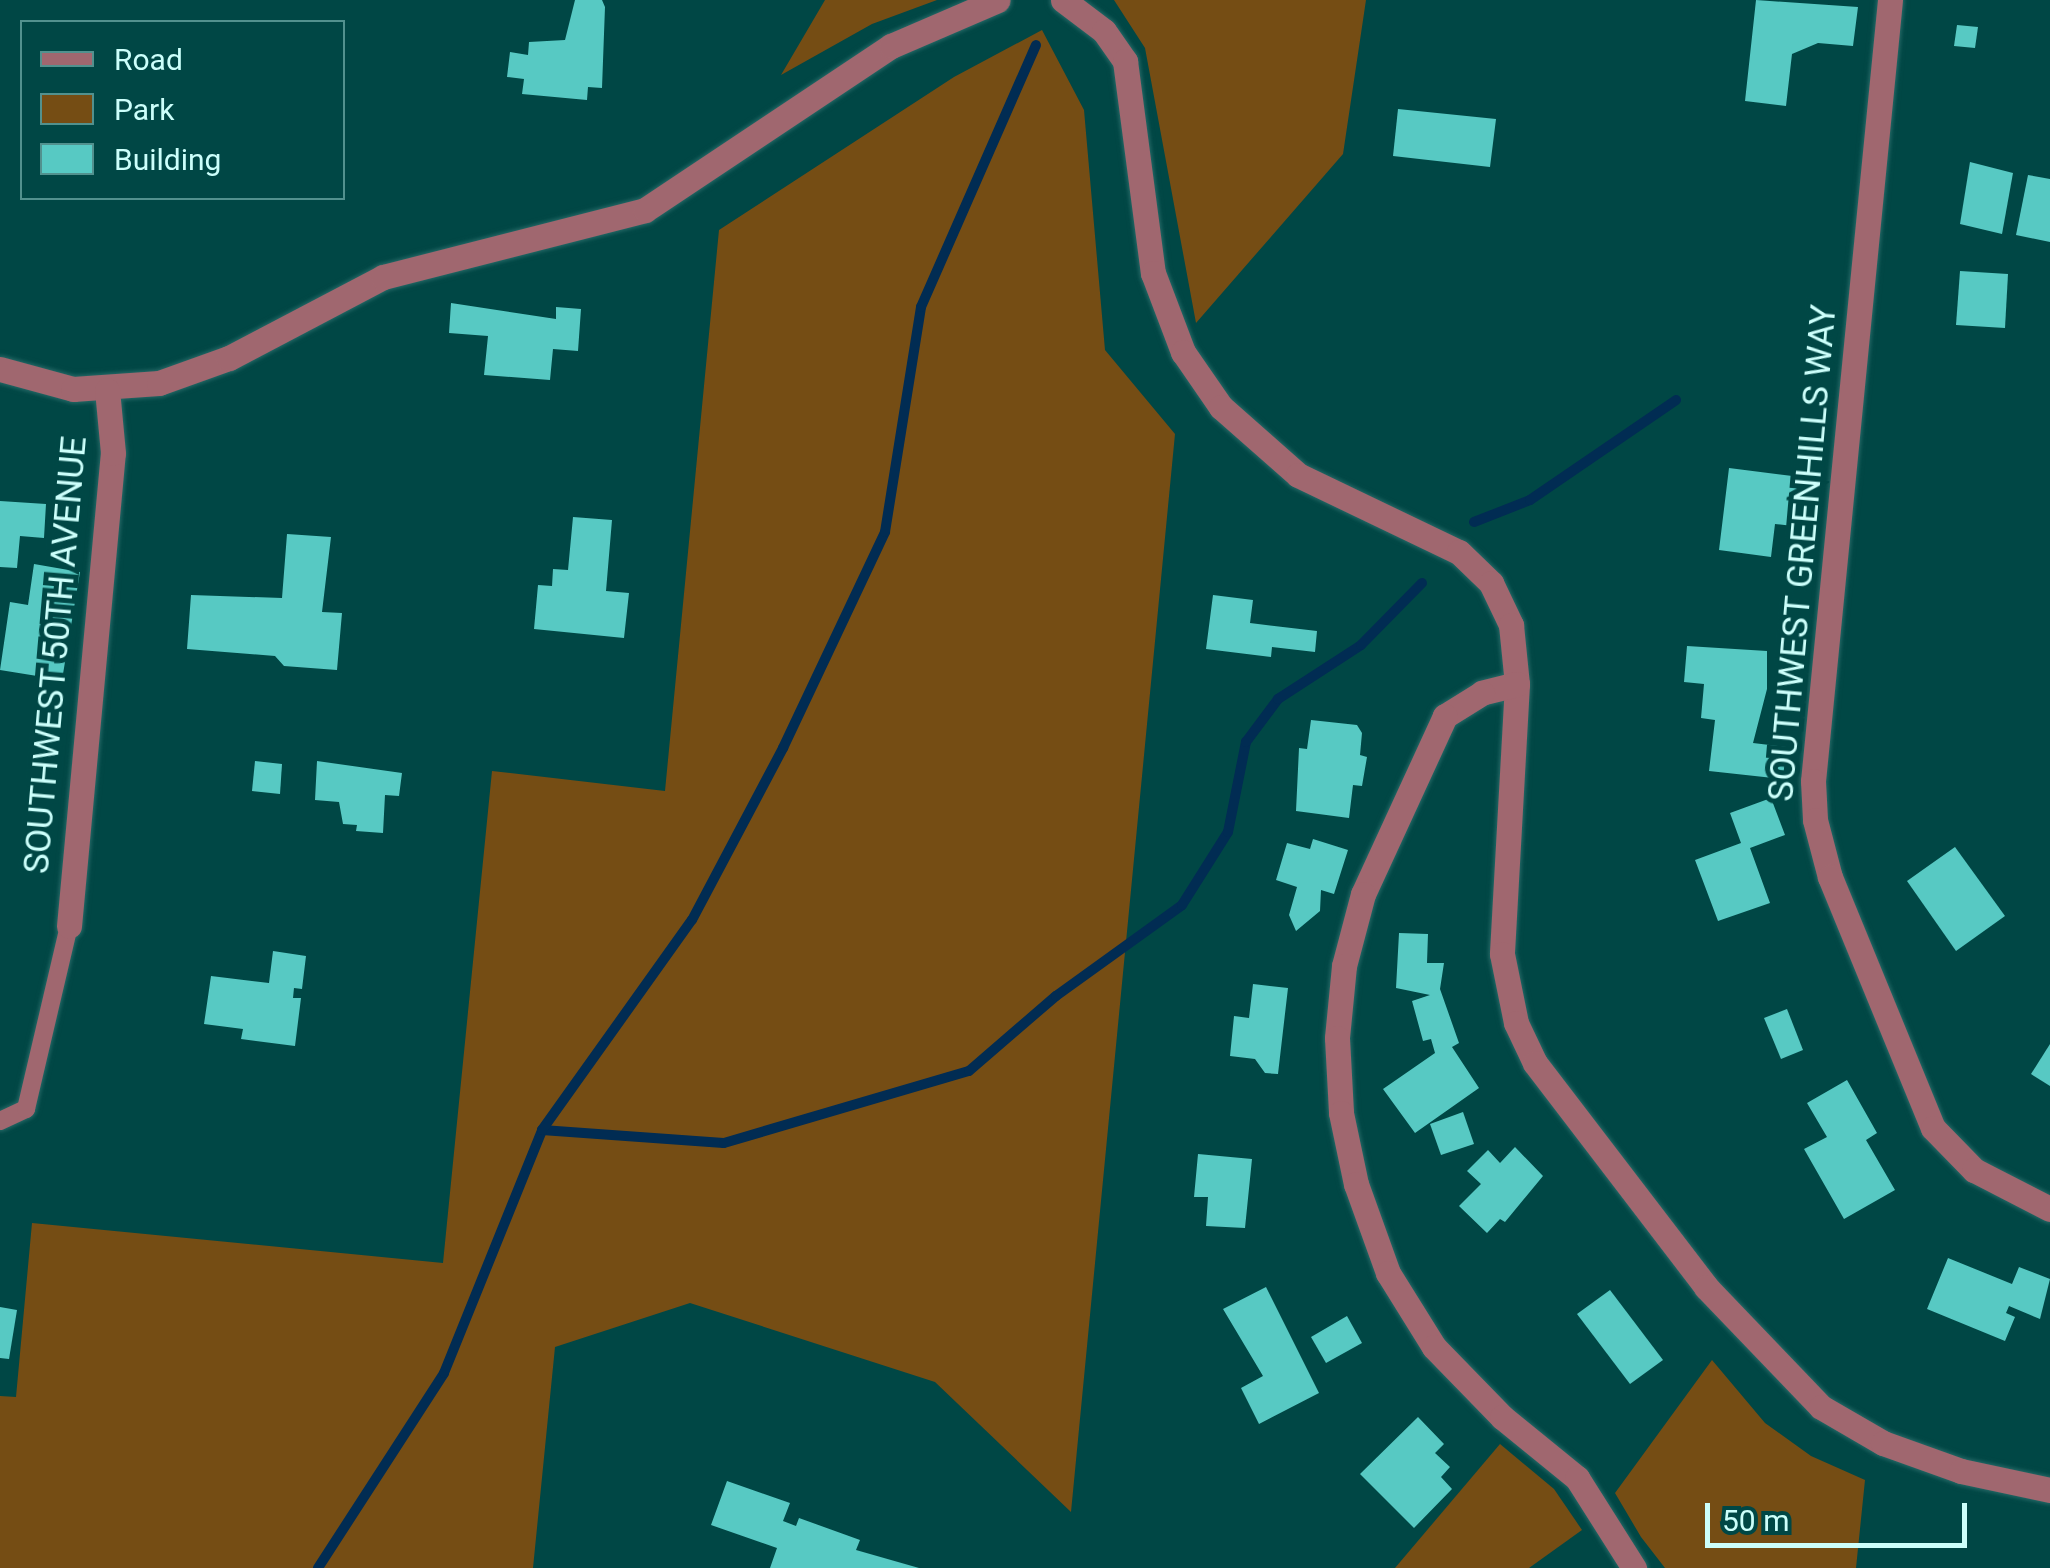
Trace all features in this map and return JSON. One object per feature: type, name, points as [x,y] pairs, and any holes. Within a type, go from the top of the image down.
[{"type":"street","points":[[0,370],[47,384],[107,390],[197,372],[383,277],[645,210],[891,46],[998,0]]},
{"type":"street","points":[[1063,0],[1104,30],[1130,78],[1153,273],[1182,352],[1221,407],[1269,454],[1298,475],[1409,524],[1478,568],[1511,625],[1517,684],[1502,954],[1510,1002],[1536,1063],[1706,1287],[1821,1407],[1884,1443],[1961,1472],[2050,1490]]},
{"type":"street","name":"SOUTHWEST GREENHILLS WAY","points":[[1890,0],[1816,742],[1815,820],[1830,877],[1932,1128],[1974,1170],[2050,1208]]},
{"type":"street","name":"SOUTHWEST 50TH AVENUE","points":[[69,926],[113,452],[107,390]]},
{"type":"street","points":[[1517,684],[1482,693],[1445,716],[1363,894],[1344,966],[1337,1038],[1341,1113],[1356,1184],[1388,1274],[1434,1347],[1502,1417],[1577,1478],[1634,1568]]},
{"type":"lane","points":[[0,1122],[26,1108],[69,926]]},
{"type":"green space","points":[[825,0],[937,0],[872,24],[781,75]]},
{"type":"green space","points":[[1114,0],[1366,0],[1343,154],[1196,323],[1145,48]]},
{"type":"green space","points":[[1042,30],[1084,110],[1105,350],[1175,434],[1071,1512],[935,1382],[690,1303],[555,1347],[533,1568],[0,1568],[0,1396],[16,1397],[32,1223],[443,1263],[492,771],[665,791],[719,230],[954,77]]},
{"type":"green space","points":[[1712,1360],[1765,1423],[1811,1456],[1865,1480],[1856,1568],[1665,1568],[1641,1537],[1615,1493]]},
{"type":"green space","points":[[1500,1444],[1554,1489],[1582,1530],[1529,1568],[1395,1568]]},
{"type":"building","points":[[575,0],[602,0],[605,7],[602,88],[588,87],[587,100],[522,94],[524,79],[507,77],[510,52],[528,55],[529,42],[565,40]]},
{"type":"building","points":[[1756,0],[1858,7],[1853,46],[1818,43],[1792,54],[1786,106],[1745,101]]},
{"type":"building","points":[[1957,25],[1978,27],[1975,48],[1954,46]]},
{"type":"building","points":[[1398,109],[1496,119],[1490,167],[1393,156]]},
{"type":"building","points":[[1970,162],[2013,173],[2002,234],[1960,224]]},
{"type":"building","points":[[2028,175],[2050,179],[2050,242],[2016,235]]},
{"type":"building","points":[[1960,271],[2008,274],[2005,328],[1956,325]]},
{"type":"building","points":[[451,303],[556,319],[556,307],[581,309],[578,351],[553,349],[550,380],[484,375],[488,336],[449,333]]},
{"type":"building","points":[[1729,468],[1817,479],[1811,528],[1775,524],[1771,557],[1719,550]]},
{"type":"building","points":[[0,501],[46,504],[44,538],[20,536],[17,568],[0,567]]},
{"type":"building","points":[[573,517],[612,520],[606,591],[629,593],[624,638],[534,629],[538,585],[552,586],[553,569],[568,570]]},
{"type":"building","points":[[287,534],[331,537],[322,612],[342,613],[337,670],[284,666],[275,656],[187,649],[191,595],[282,598]]},
{"type":"building","points":[[34,564],[80,572],[62,680],[0,670],[10,602],[28,605]]},
{"type":"building","points":[[1213,595],[1253,600],[1250,623],[1317,631],[1315,652],[1272,647],[1271,657],[1206,649]]},
{"type":"building","points":[[1687,646],[1767,651],[1767,689],[1753,743],[1786,747],[1783,779],[1709,771],[1715,720],[1701,718],[1704,684],[1684,682]]},
{"type":"building","points":[[1311,720],[1357,725],[1362,733],[1360,755],[1367,757],[1362,786],[1353,785],[1349,818],[1296,811],[1299,748],[1307,749]]},
{"type":"building","points":[[255,761],[282,764],[280,794],[252,791]]},
{"type":"building","points":[[317,761],[402,773],[399,796],[385,795],[383,833],[356,831],[357,825],[343,824],[339,802],[315,800]]},
{"type":"building","points":[[1771,798],[1785,835],[1750,848],[1770,903],[1718,921],[1695,860],[1741,843],[1730,813]]},
{"type":"building","points":[[1313,839],[1348,850],[1334,894],[1321,890],[1320,911],[1296,931],[1289,915],[1297,887],[1276,880],[1287,843],[1310,849]]},
{"type":"building","points":[[1955,847],[2005,916],[1956,951],[1907,881]]},
{"type":"building","points":[[1399,933],[1428,934],[1427,963],[1444,963],[1440,989],[1459,1043],[1452,1047],[1479,1088],[1415,1133],[1383,1089],[1435,1053],[1431,1039],[1423,1041],[1412,1001],[1430,995],[1396,988]]},
{"type":"building","points":[[273,951],[306,956],[302,989],[294,988],[293,998],[301,998],[295,1046],[241,1039],[243,1029],[204,1024],[211,976],[269,983]]},
{"type":"building","points":[[1253,984],[1288,988],[1278,1074],[1265,1073],[1255,1059],[1230,1056],[1234,1016],[1249,1018]]},
{"type":"building","points":[[1787,1009],[1803,1050],[1781,1059],[1764,1018]]},
{"type":"building","points":[[2050,1044],[2050,1086],[2031,1074]]},
{"type":"building","points":[[1847,1080],[1877,1133],[1866,1140],[1895,1190],[1844,1219],[1804,1149],[1827,1137],[1807,1103]]},
{"type":"building","points":[[1463,1112],[1474,1144],[1441,1155],[1430,1124]]},
{"type":"building","points":[[1515,1147],[1543,1176],[1505,1222],[1500,1219],[1487,1233],[1459,1206],[1481,1184],[1467,1171],[1488,1150],[1500,1163]]},
{"type":"building","points":[[1198,1154],[1252,1159],[1245,1228],[1206,1226],[1208,1197],[1194,1197]]},
{"type":"building","points":[[1948,1258],[2012,1284],[2019,1267],[2050,1279],[2040,1319],[2009,1306],[2006,1313],[2015,1317],[2005,1341],[1927,1309]]},
{"type":"building","points":[[1266,1287],[1319,1393],[1259,1424],[1241,1388],[1263,1376],[1223,1309]]},
{"type":"building","points":[[1610,1290],[1663,1360],[1630,1384],[1577,1314]]},
{"type":"building","points":[[0,1307],[17,1310],[9,1359],[0,1358]]},
{"type":"building","points":[[1347,1316],[1362,1343],[1326,1363],[1311,1337]]},
{"type":"building","points":[[1418,1417],[1444,1444],[1435,1453],[1450,1467],[1441,1477],[1452,1489],[1414,1528],[1360,1474]]},
{"type":"building","points":[[727,1481],[790,1503],[783,1521],[796,1526],[799,1518],[860,1540],[856,1550],[919,1568],[770,1568],[777,1548],[711,1525]]},
{"type":"waterway","points":[[318,1568],[444,1373],[542,1130],[692,920],[783,748],[885,532],[921,307],[1036,45]]},
{"type":"waterway","points":[[1474,522],[1530,500],[1676,400]]},
{"type":"waterway","points":[[542,1130],[724,1143],[969,1071],[1056,996],[1182,905],[1228,832],[1246,742],[1278,699],[1361,645],[1422,583]]}]
